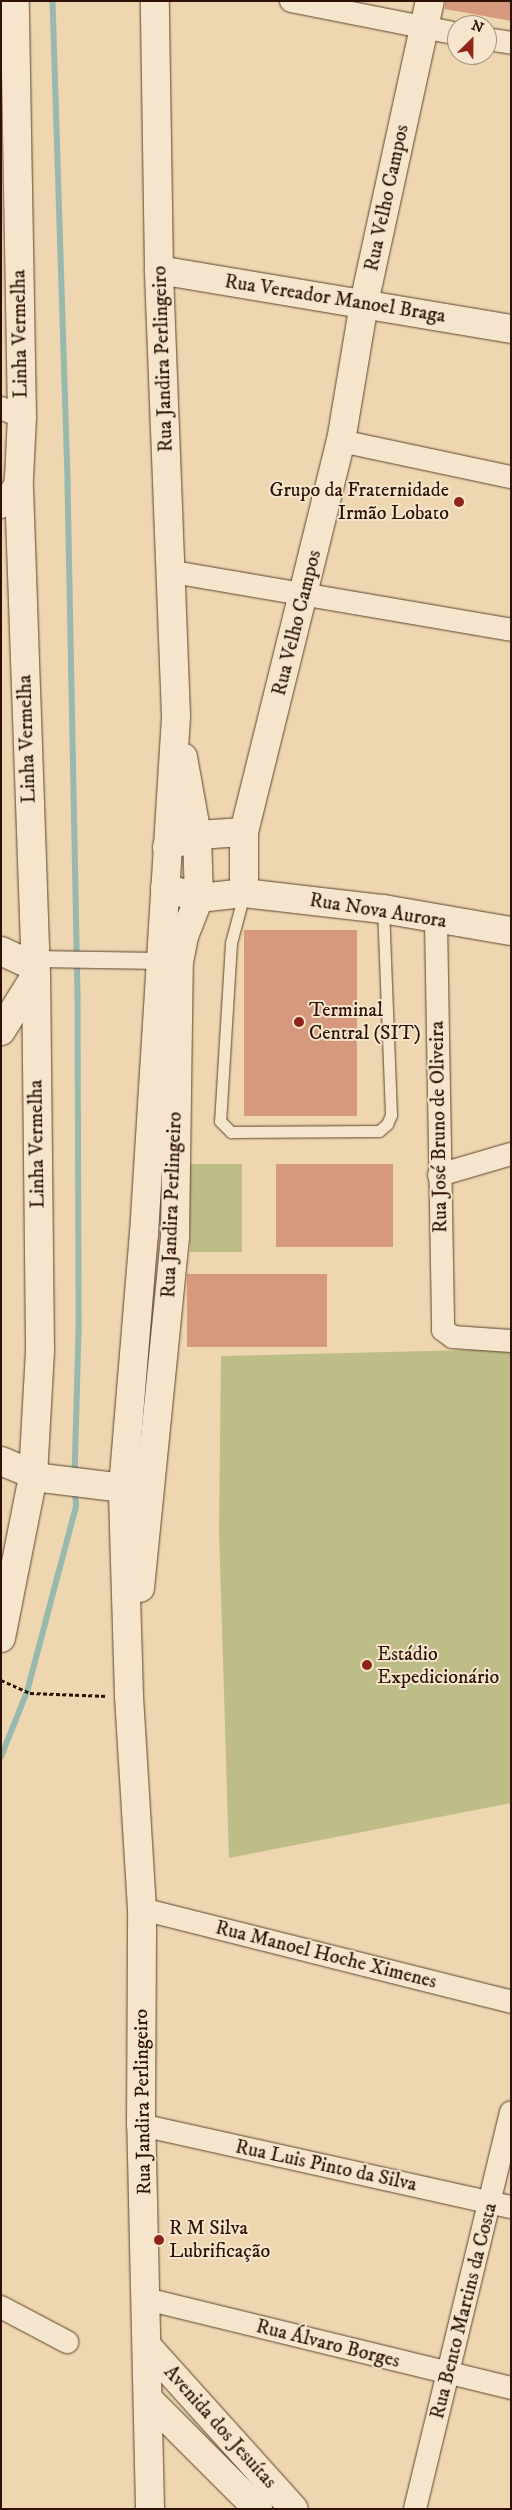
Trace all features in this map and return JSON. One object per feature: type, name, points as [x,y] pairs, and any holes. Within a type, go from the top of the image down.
[{"type":"main road","name":"Linha Vermelha","points":[[1,1638],[38,1477],[40,1349],[35,967],[19,478],[11,413],[15,1]]},
{"type":"main road","name":"Rua Jandira Perlingeiro","points":[[150,2509],[141,2125],[142,1908],[129,1696],[123,1488],[144,1234],[176,716],[173,572],[159,270],[155,1]]},
{"type":"main road","name":"Rua Velho Campos","points":[[244,893],[244,832],[341,441],[364,303],[430,1]]},
{"type":"main road","name":"Rua Vereador Manoel Braga","points":[[159,270],[511,329]]},
{"type":"main road","name":"Rua Jandira Perlingeiro","points":[[129,1696],[175,1237],[178,977],[184,936],[199,898],[197,835],[176,716]]},
{"type":"main road","points":[[168,847],[197,835],[244,832]]},
{"type":"main road","points":[[165,888],[199,898]]},
{"type":"main road","name":"Rua Nova Aurora","points":[[199,898],[244,893],[383,908],[436,920],[511,931]]},
{"type":"main road","points":[[1,951],[35,967],[2,1030],[22,1034],[36,1050]]},
{"type":"main road","points":[[144,1234],[163,1231],[175,1237]]},
{"type":"main road","points":[[1,1461],[38,1477],[123,1488],[143,1485],[152,1478]]},
{"type":"main road","name":"Avenida dos Jesuítas","points":[[147,2346],[294,2509]]},
{"type":"main road","name":"Avenida dos Jesuítas","points":[[148,2399],[258,2509]]},
{"type":"street","points":[[291,1],[447,32]]},
{"type":"street","points":[[497,41],[511,44]]},
{"type":"street","points":[[341,441],[511,477]]},
{"type":"street","points":[[1,508],[19,478]]},
{"type":"street","points":[[173,572],[305,592],[511,630]]},
{"type":"street","name":"Rua José Bruno de Oliveira","points":[[436,920],[439,1175],[445,1334],[511,1341]]},
{"type":"street","points":[[35,967],[64,959],[160,961]]},
{"type":"street","points":[[439,1175],[511,1154]]},
{"type":"street","name":"Rua Manoel Hoche Ximenes","points":[[142,1908],[511,2002]]},
{"type":"street","name":"Rua Bento Martins da Costa","points":[[415,2509],[448,2374],[500,2205],[511,2112]]},
{"type":"street","name":"Rua Luis Pinto da Silva","points":[[141,2125],[500,2205]]},
{"type":"street","name":"Rua Álvaro Borges","points":[[146,2299],[511,2388]]},
{"type":"street","points":[[1,2307],[67,2342]]},
{"type":"lane","points":[[244,893],[231,943],[220,1121],[231,1132],[379,1131],[387,1124],[391,1115],[383,908]]},
{"type":"path","points":[[1,1680],[16,1687],[44,1694],[129,1696]]},
{"type":"shaded area","points":[[190,1164],[242,1164],[242,1252],[190,1252]]},
{"type":"shaded area","name":"Estádio Expedicionário","points":[[511,1349],[511,1803],[229,1858],[219,1531],[221,1356]]},
{"type":"building","points":[[445,1],[511,1],[511,21],[497,18],[497,15],[478,15],[445,9]]},
{"type":"building","name":"Terminal Central (SIT)","points":[[244,930],[357,930],[357,1116],[244,1116]]},
{"type":"building","points":[[276,1164],[393,1164],[393,1247],[276,1247]]},
{"type":"building","points":[[187,1274],[327,1274],[327,1347],[187,1347]]},
{"type":"waterway","points":[[53,1],[68,484],[78,997],[79,1333],[75,1474]]},
{"type":"waterway","points":[[1,1757],[27,1692],[76,1506],[75,1490]]},
{"type":"place","name":"Grupo da Fraternidade Irmão Lobato","points":[[459,502]]},
{"type":"place","name":"Terminal Central (SIT)","points":[[299,1022]]},
{"type":"place","name":"Estádio Expedicionário","points":[[367,1665]]},
{"type":"place","name":"R M Silva Lubrificação","points":[[159,2240]]}]
